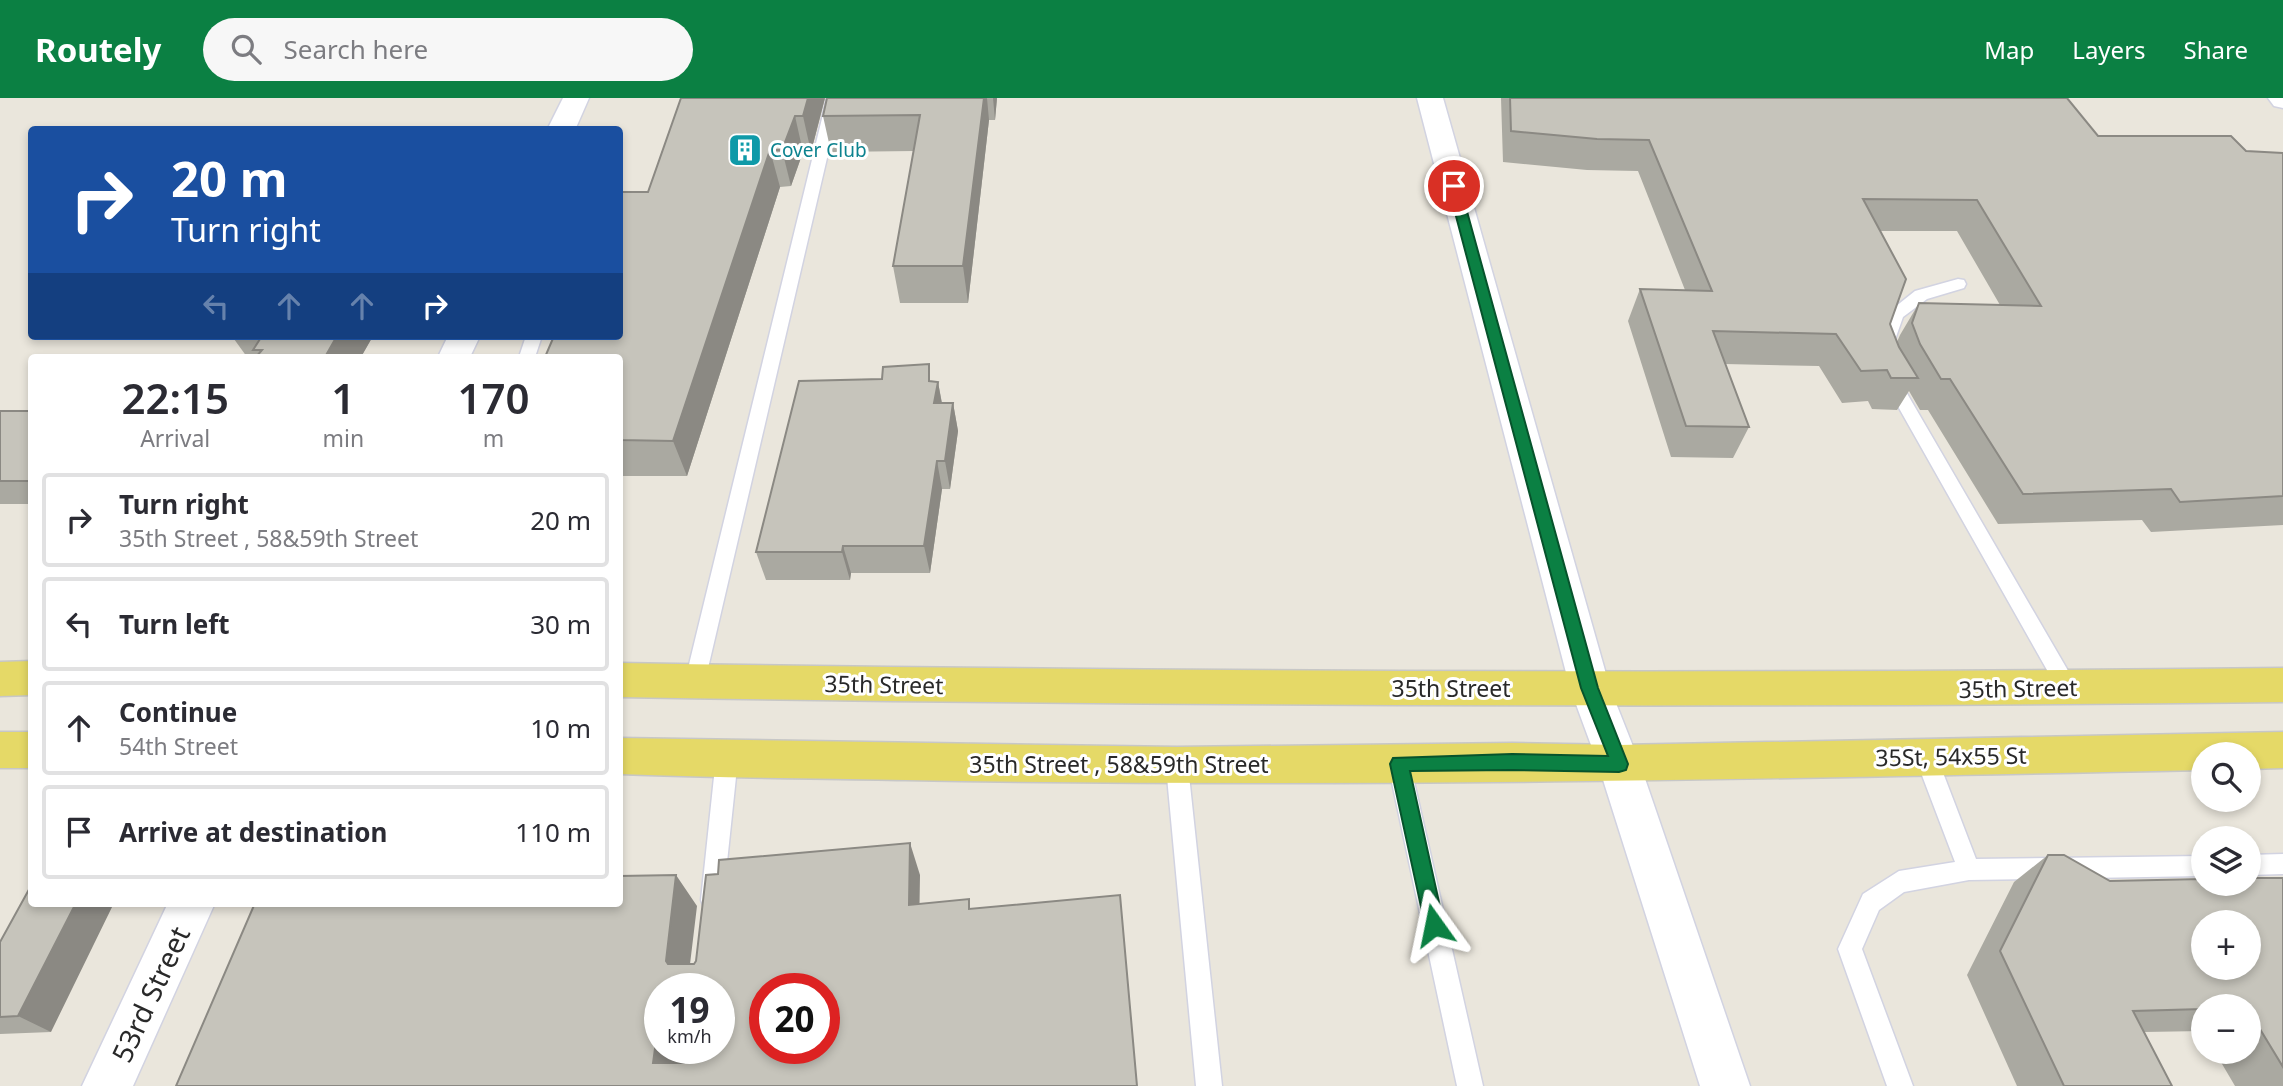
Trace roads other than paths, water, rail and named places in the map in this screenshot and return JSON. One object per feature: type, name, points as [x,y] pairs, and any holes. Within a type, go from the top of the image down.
[{"type":"main road","points":[[0,679],[28,678]]},
{"type":"main road","name":"35th Street","points":[[623,680],[1134,688],[1816,690],[2283,685]]},
{"type":"main road","points":[[0,750],[28,750]]},
{"type":"main road","name":"35St, 54x55 St","points":[[1619,764],[2283,750]]},
{"type":"main road","name":"35th Street , 58&59th Street","points":[[623,756],[1177,766],[1512,762],[1619,764]]},
{"type":"street","points":[[563,126],[576,98]]},
{"type":"street","points":[[1430,98],[1590,688],[1619,764],[1725,1086]]},
{"type":"street","name":"53rd Street","points":[[107,1086],[190,907]]},
{"type":"lane","points":[[695,681],[834,98]]},
{"type":"lane","points":[[1958,284],[1921,295],[1896,314],[1882,355],[1890,377],[2067,687]]},
{"type":"lane","points":[[1926,757],[1969,870]]},
{"type":"lane","points":[[709,921],[727,758]]},
{"type":"lane","points":[[1399,764],[1470,1086]]},
{"type":"lane","points":[[1177,766],[1209,1086]]},
{"type":"lane","points":[[2261,865],[2283,864]]},
{"type":"lane","points":[[1899,1086],[1850,949],[1871,902],[1899,882],[1969,870],[2191,866]]},
{"type":"place","name":"Cover Club","points":[[745,150]]}]
